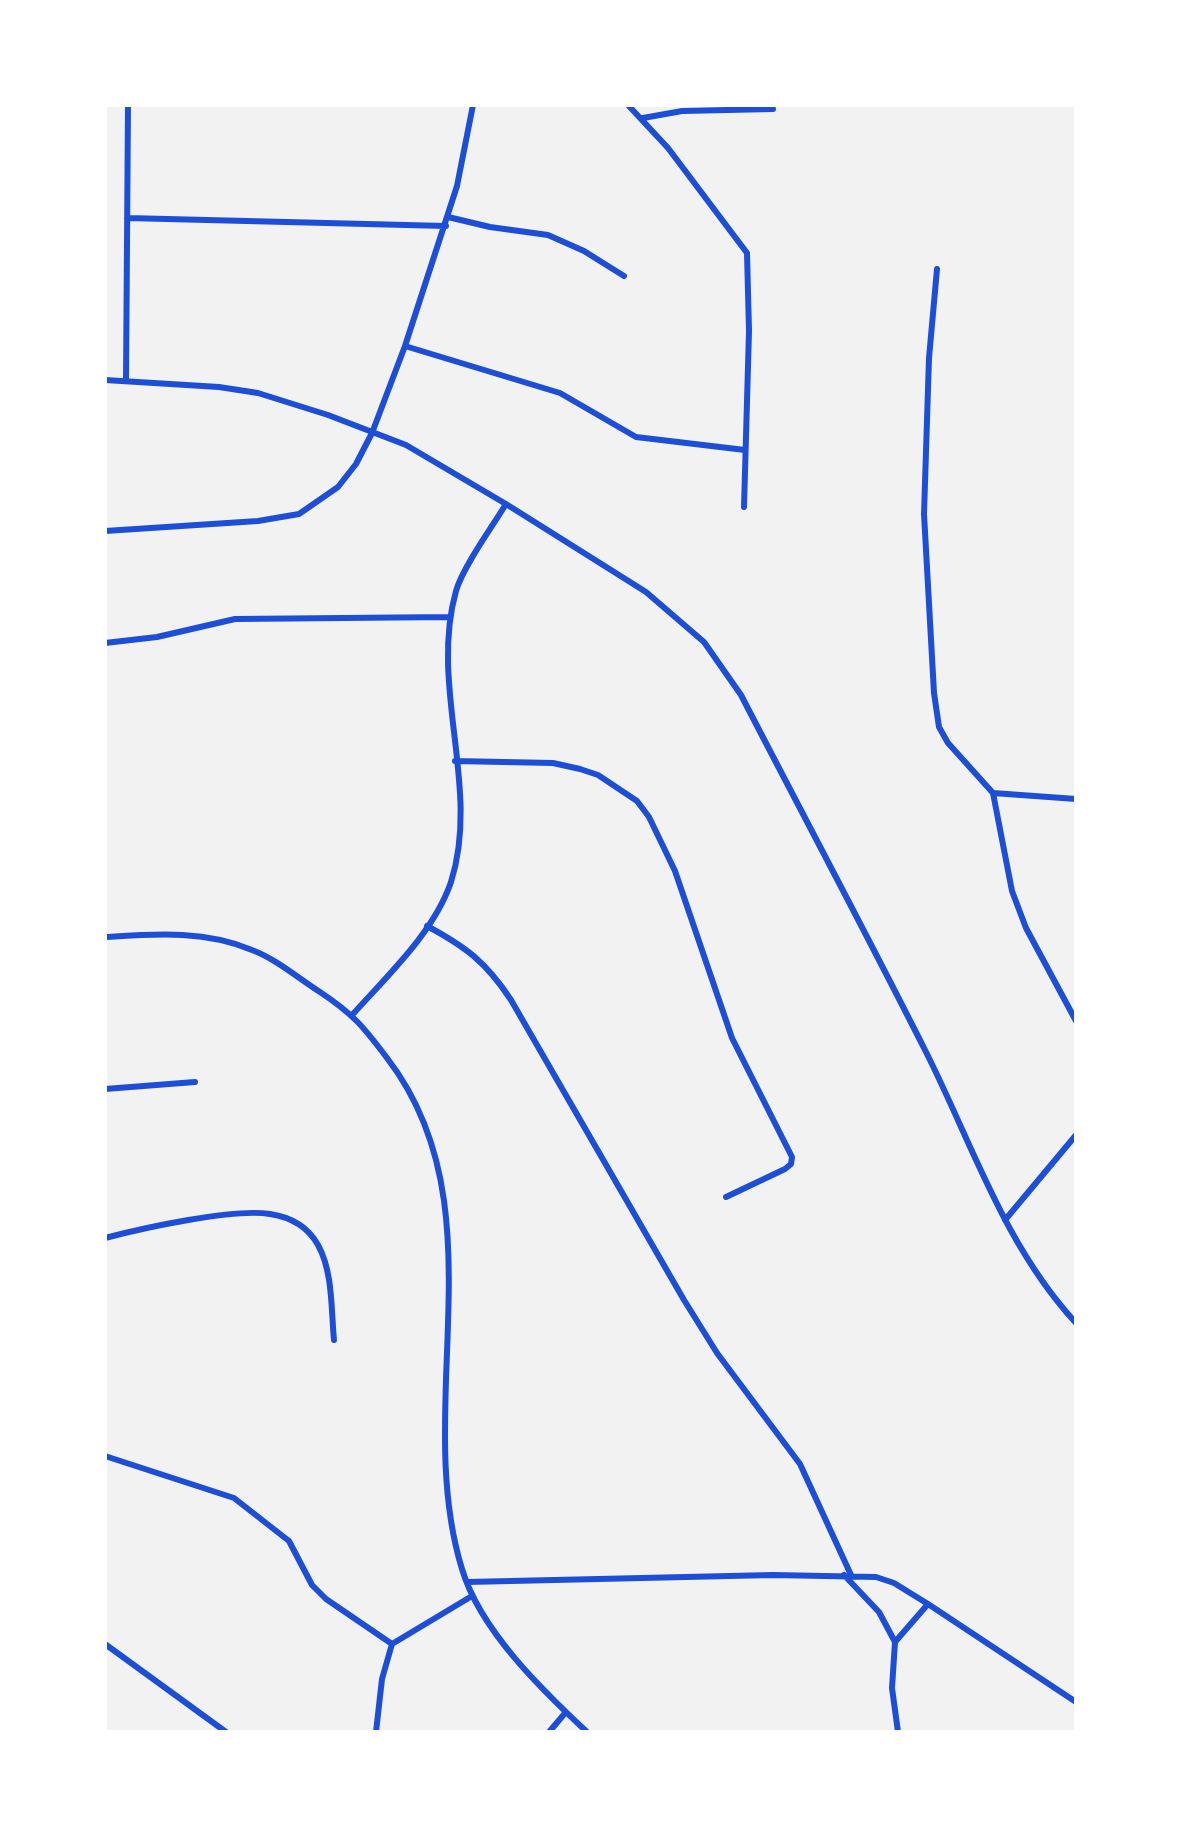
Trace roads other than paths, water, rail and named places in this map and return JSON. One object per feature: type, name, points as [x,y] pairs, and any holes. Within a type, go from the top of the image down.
[{"type":"street","points":[[126,380],[128,105]]},
{"type":"street","points":[[105,531],[258,522],[299,514],[338,487],[356,464],[372,433],[405,346],[446,226],[472,105]]},
{"type":"street","points":[[628,105],[643,118],[747,253],[749,318],[744,507]]},
{"type":"street","points":[[643,118],[682,111],[773,109]]},
{"type":"street","points":[[448,217],[490,227],[548,235],[584,251],[624,276]]},
{"type":"street","points":[[127,218],[446,226]]},
{"type":"street","points":[[937,269],[924,449],[924,513],[934,693],[939,727],[948,743],[993,793],[1012,891],[1026,928],[1076,1021]]},
{"type":"street","points":[[405,346],[560,393],[635,437],[745,450]]},
{"type":"street","points":[[105,380],[258,393],[328,415],[406,445],[646,592],[674,614],[710,651],[741,695],[925,1050],[1005,1220],[1040,1280],[1076,1323]]},
{"type":"street","points":[[353,1014],[426,926],[450,884],[459,852],[461,822],[448,648],[450,617],[457,588],[506,504]]},
{"type":"street","points":[[105,643],[157,637],[235,619],[450,617]]},
{"type":"street","points":[[455,761],[553,763],[580,769],[598,775],[622,789],[649,817],[676,871],[732,1038],[792,1157],[791,1164],[785,1169],[726,1197]]},
{"type":"street","points":[[993,793],[1076,799]]},
{"type":"street","points":[[426,926],[464,946],[493,974],[511,1000],[717,1353],[800,1464],[847,1575],[879,1612],[895,1642],[892,1688],[898,1732]]},
{"type":"street","points":[[105,937],[172,933],[227,941],[273,961],[353,1014],[403,1079],[421,1112],[435,1153],[447,1206],[447,1495],[467,1582],[472,1596],[528,1674],[587,1732]]},
{"type":"street","points":[[105,1089],[195,1082]]},
{"type":"street","points":[[1005,1220],[1076,1135]]},
{"type":"street","points":[[105,1238],[142,1228],[250,1213],[268,1213],[295,1221],[318,1244],[326,1265],[334,1340]]},
{"type":"street","points":[[105,1456],[234,1498],[248,1506],[289,1541],[312,1585],[326,1599],[392,1644]]},
{"type":"street","points":[[467,1582],[847,1575],[885,1580],[928,1604],[1076,1702]]},
{"type":"street","points":[[376,1732],[382,1679],[392,1644],[472,1596]]},
{"type":"street","points":[[895,1642],[928,1604]]},
{"type":"street","points":[[105,1644],[226,1732]]},
{"type":"street","points":[[549,1732],[566,1712]]}]
